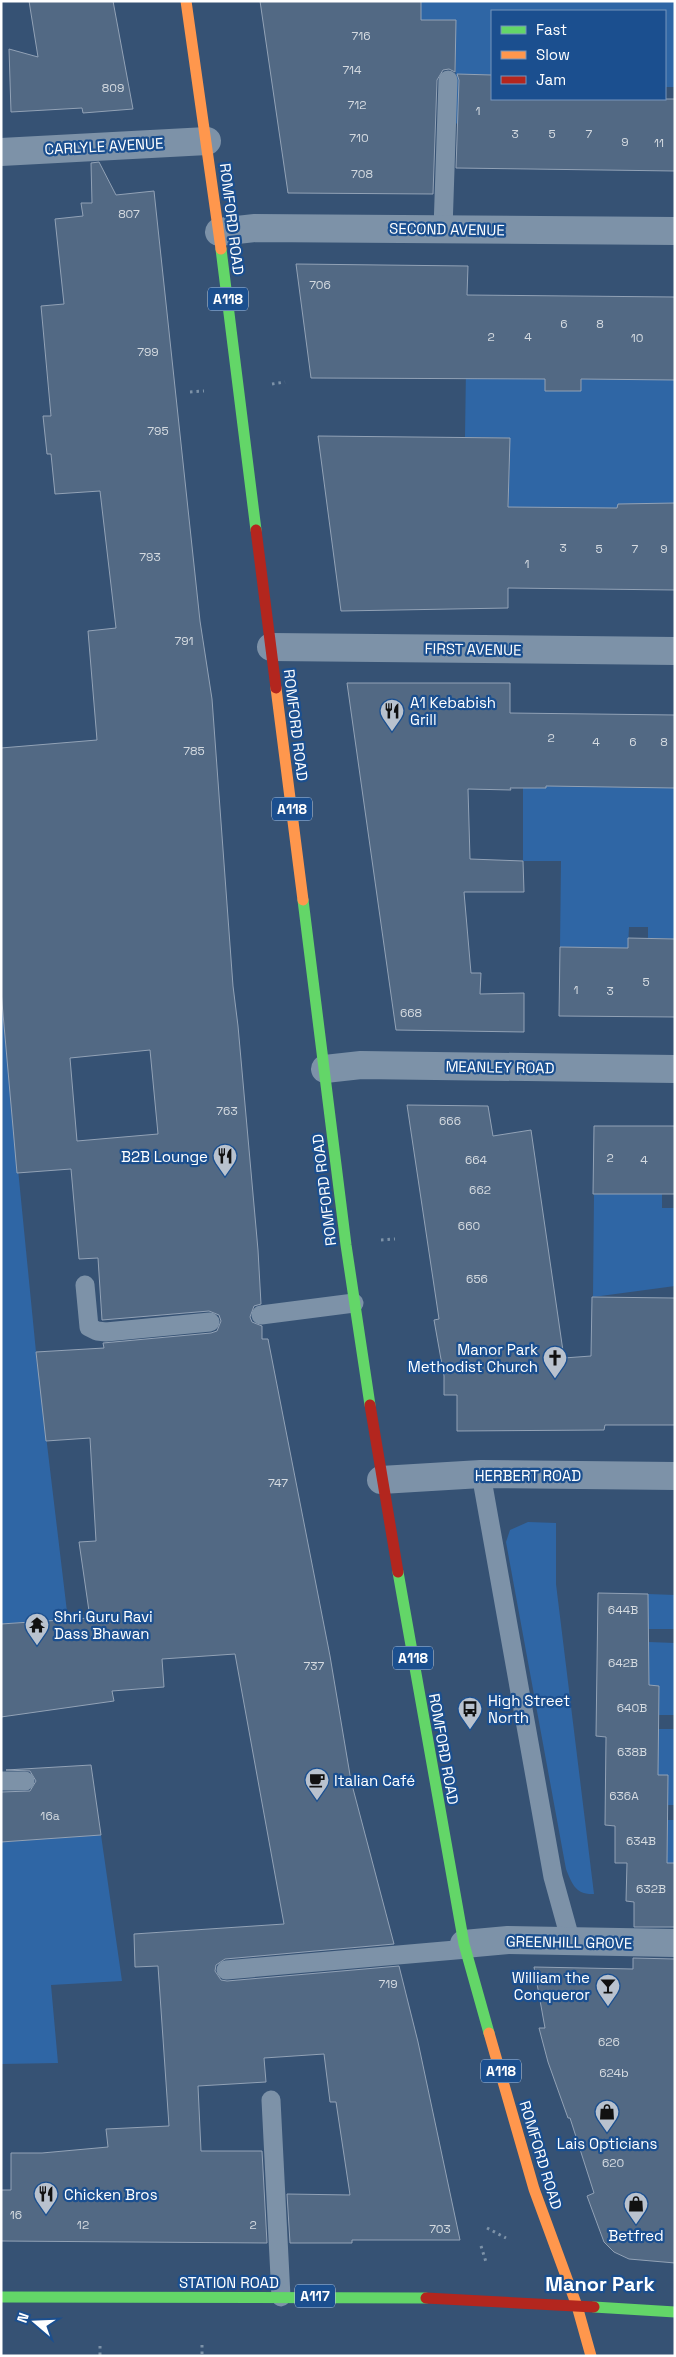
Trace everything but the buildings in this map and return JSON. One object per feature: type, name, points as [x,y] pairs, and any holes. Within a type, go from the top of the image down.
[{"type":"main road","name":"ROMFORD ROAD","points":[[186,1],[219,232],[354,1303],[380,1480],[465,1947],[534,2189],[577,2306],[592,2356]]},
{"type":"main road","name":"STATION ROAD","points":[[1,2297],[441,2298],[577,2306]]},
{"type":"main road","name":"A117","points":[[577,2306],[675,2312]]},
{"type":"street","name":"CARLYLE AVENUE","points":[[1,152],[207,141]]},
{"type":"street","name":"SECOND AVENUE","points":[[219,232],[255,228],[675,232]]},
{"type":"street","name":"FIRST AVENUE","points":[[271,647],[675,651]]},
{"type":"street","name":"MEANLEY ROAD","points":[[325,1069],[360,1065],[675,1069]]},
{"type":"street","name":"HERBERT ROAD","points":[[380,1480],[481,1474],[675,1476]]},
{"type":"street","name":"GREENHILL GROVE","points":[[465,1947],[508,1940],[675,1943]]},
{"type":"lane","points":[[443,229],[448,80]]},
{"type":"lane","points":[[85,1286],[89,1327],[97,1331],[106,1332],[210,1322]]},
{"type":"lane","points":[[261,1315],[354,1303]]},
{"type":"lane","points":[[481,1474],[553,1877],[571,1942]]},
{"type":"lane","points":[[1,1781],[25,1781]]},
{"type":"lane","points":[[226,1970],[465,1947]]},
{"type":"lane","points":[[272,2100],[281,2297]]},
{"type":"path","points":[[272,384],[285,382]]},
{"type":"path","points":[[190,392],[208,390]]},
{"type":"path","points":[[381,1240],[395,1239]]},
{"type":"path","points":[[487,2228],[506,2238]]},
{"type":"path","points":[[481,2246],[486,2262]]},
{"type":"path","points":[[100,2346],[100,2356]]},
{"type":"path","points":[[202,2346],[202,2356]]},
{"type":"shaded area","points":[[421,1],[675,1],[675,87],[666,87],[666,10],[491,10],[491,75],[459,74],[458,124],[455,123],[456,21],[421,20]]},
{"type":"shaded area","points":[[467,297],[545,378],[545,391],[581,391],[582,351],[675,380],[675,508],[654,504],[618,504],[617,508],[508,540],[510,438],[465,437]]},
{"type":"shaded area","points":[[547,762],[675,788],[675,939],[648,938],[648,927],[629,927],[628,948],[612,948],[612,965],[577,965],[577,947],[560,947],[561,861],[523,861],[523,788],[546,788]]},
{"type":"shaded area","points":[[1,996],[36,1352],[68,1620],[1,1624]]},
{"type":"shaded area","points":[[594,1194],[662,1194],[662,1208],[675,1208],[675,1286],[593,1297]]},
{"type":"shaded area","points":[[528,1522],[556,1523],[556,1584],[594,1894],[583,1893],[576,1888],[566,1869],[506,1542],[510,1530]]},
{"type":"shaded area","points":[[648,1594],[675,1595],[675,1629],[648,1629]]},
{"type":"shaded area","points":[[649,1642],[675,1643],[675,1715],[659,1715],[659,1686],[649,1685]]},
{"type":"shaded area","points":[[658,1729],[675,1729],[675,1805],[668,1805],[668,1775],[658,1775]]},
{"type":"shaded area","points":[[668,1820],[675,1820],[675,1863],[667,1863]]},
{"type":"shaded area","points":[[101,1835],[122,1981],[51,1985],[58,2063],[1,2064],[1,1842]]},
{"type":"traffic: fast","points":[[221,249],[256,530]]},
{"type":"traffic: fast","points":[[303,900],[346,1245],[370,1405]]},
{"type":"traffic: fast","points":[[398,1572],[464,1944],[489,2033]]},
{"type":"traffic: fast","points":[[1,2297],[426,2298]]},
{"type":"traffic: fast","points":[[594,2307],[675,2312]]},
{"type":"traffic: slow","points":[[186,1],[221,249]]},
{"type":"traffic: slow","points":[[276,688],[303,900]]},
{"type":"traffic: slow","points":[[489,2033],[534,2189],[577,2306],[591,2356]]},
{"type":"traffic: jam","points":[[256,530],[276,688]]},
{"type":"traffic: jam","points":[[370,1405],[398,1572]]},
{"type":"traffic: jam","points":[[426,2298],[594,2307]]},
{"type":"place","name":"A1 Kebabish Grill","points":[[392,732]]},
{"type":"place","name":"B2B Lounge","points":[[225,1177]]},
{"type":"place","name":"Manor Park Methodist Church","points":[[555,1379]]},
{"type":"place","name":"Shri Guru Ravi Dass Bhawan","points":[[37,1646]]},
{"type":"place","name":"High Street North","points":[[470,1730]]},
{"type":"place","name":"Italian Café","points":[[317,1801]]},
{"type":"place","name":"William the Conqueror","points":[[608,2007]]},
{"type":"place","name":"Lais Opticians","points":[[607,2133]]},
{"type":"place","name":"Chicken Bros","points":[[46,2215]]},
{"type":"place","name":"Betfred","points":[[636,2225]]},
{"type":"district","name":"Manor Park","points":[[600,2284]]}]
